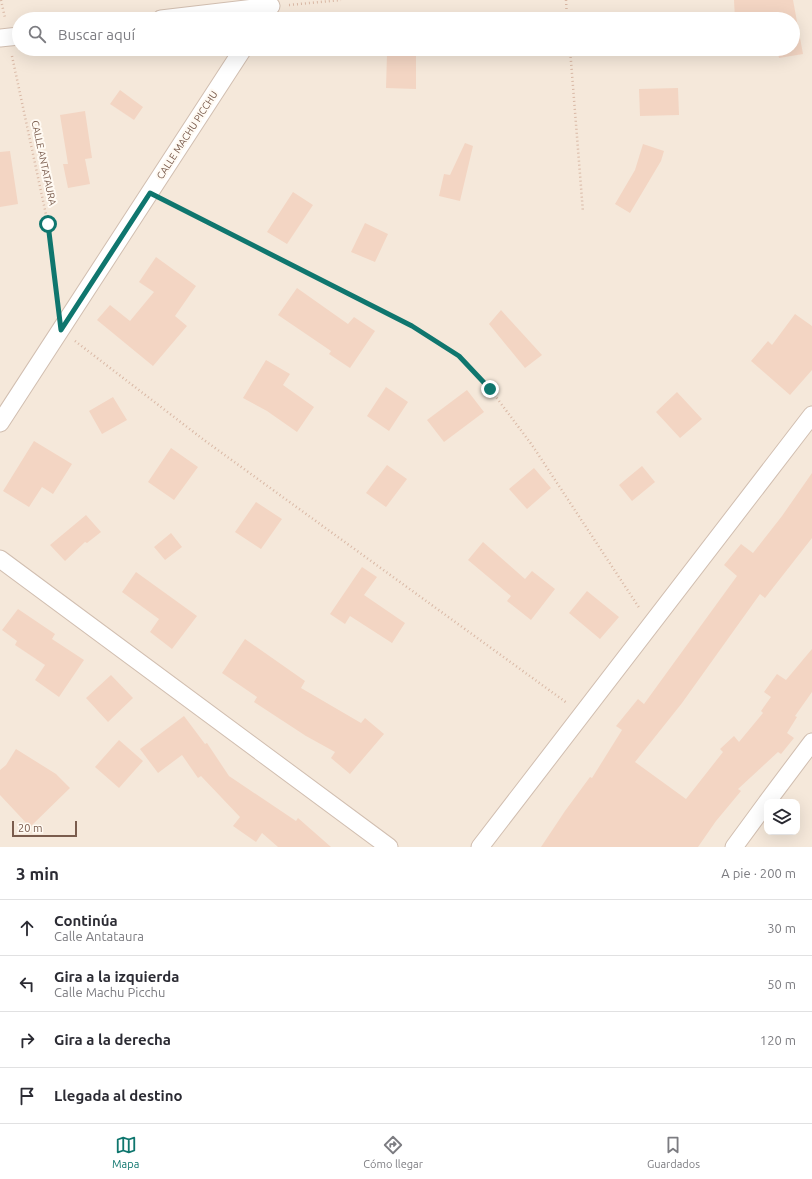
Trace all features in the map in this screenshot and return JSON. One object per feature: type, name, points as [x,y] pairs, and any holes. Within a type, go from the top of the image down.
[{"type":"street","points":[[230,12],[269,8]]},
{"type":"street","name":"CALLE MACHU PICCHU","points":[[0,423],[238,56]]},
{"type":"street","points":[[480,847],[812,415]]},
{"type":"street","points":[[0,559],[389,847]]},
{"type":"street","points":[[769,799],[812,742]]},
{"type":"street","points":[[734,847],[764,806]]},
{"type":"path","name":"CALLE ANTATAURA","points":[[1,0],[12,51]]},
{"type":"path","points":[[269,8],[341,0]]},
{"type":"path","points":[[566,0],[567,12]]},
{"type":"path","name":"CALLE ANTATAURA","points":[[13,56],[48,224],[57,300]]},
{"type":"path","points":[[571,56],[584,212]]},
{"type":"path","points":[[150,193],[412,326],[459,356],[490,389],[532,445],[650,625]]},
{"type":"path","points":[[61,330],[204,440],[582,714]]},
{"type":"shaded area","points":[[0,0],[812,0],[812,847],[0,847]]},
{"type":"building","points":[[734,0],[793,0],[795,12],[735,12]]},
{"type":"building","points":[[800,38],[803,54],[800,54]]},
{"type":"building","points":[[387,56],[416,56],[416,89],[386,88]]},
{"type":"building","points":[[779,56],[791,56],[779,58]]},
{"type":"building","points":[[678,88],[679,115],[640,116],[639,89]]},
{"type":"building","points":[[120,90],[143,107],[134,120],[110,104]]},
{"type":"building","points":[[85,111],[92,158],[85,159],[90,184],[68,188],[63,164],[68,164],[60,115]]},
{"type":"building","points":[[465,143],[473,146],[460,201],[439,196],[444,174],[450,175]]},
{"type":"building","points":[[643,144],[664,151],[661,161],[630,213],[615,204],[635,170]]},
{"type":"building","points":[[10,151],[18,204],[0,207],[0,152]]},
{"type":"building","points":[[293,192],[313,205],[287,244],[267,232]]},
{"type":"building","points":[[365,223],[388,234],[375,262],[351,252]]},
{"type":"building","points":[[156,257],[196,286],[175,316],[187,326],[153,366],[97,320],[110,305],[130,321],[154,292],[139,282]]},
{"type":"building","points":[[297,288],[348,324],[354,317],[375,331],[350,368],[329,354],[331,351],[278,315]]},
{"type":"building","points":[[501,310],[542,355],[525,368],[489,324]]},
{"type":"building","points":[[795,314],[812,326],[812,370],[790,395],[751,361],[768,341],[772,345]]},
{"type":"building","points":[[266,360],[290,374],[283,385],[314,407],[297,432],[267,411],[243,398]]},
{"type":"building","points":[[386,387],[408,402],[389,431],[367,416]]},
{"type":"building","points":[[467,390],[484,412],[444,442],[427,420]]},
{"type":"building","points":[[677,392],[702,419],[680,438],[656,412]]},
{"type":"building","points":[[113,397],[127,420],[102,434],[89,411]]},
{"type":"building","points":[[34,441],[72,464],[53,494],[42,487],[29,507],[3,491]]},
{"type":"building","points":[[171,448],[198,467],[174,500],[148,482]]},
{"type":"building","points":[[387,465],[407,479],[386,507],[366,493]]},
{"type":"building","points":[[642,466],[655,482],[632,501],[619,485]]},
{"type":"building","points":[[534,468],[551,488],[527,509],[509,489]]},
{"type":"building","points":[[812,473],[812,538],[765,598],[760,594],[682,703],[635,762],[686,799],[723,752],[720,749],[734,736],[739,742],[763,713],[761,711],[771,697],[764,692],[777,674],[786,680],[812,649],[812,692],[795,716],[797,717],[787,733],[794,738],[781,754],[778,752],[738,789],[741,791],[716,821],[698,847],[541,847],[590,777],[592,778],[622,730],[616,726],[638,699],[644,704],[737,576],[724,565],[741,544],[753,553],[782,516]]},
{"type":"building","points":[[256,502],[282,519],[261,549],[235,532]]},
{"type":"building","points":[[86,515],[101,532],[87,543],[85,542],[65,561],[50,545]]},
{"type":"building","points":[[171,533],[182,547],[165,560],[154,547]]},
{"type":"building","points":[[483,542],[525,579],[532,571],[555,589],[531,620],[507,601],[511,596],[468,560]]},
{"type":"building","points":[[362,567],[377,577],[364,595],[405,623],[392,643],[350,616],[345,624],[330,614]]},
{"type":"building","points":[[136,572],[197,616],[172,649],[150,632],[159,619],[122,592]]},
{"type":"building","points":[[587,591],[619,617],[600,639],[569,613]]},
{"type":"building","points":[[18,609],[55,634],[52,639],[84,660],[59,697],[35,680],[45,665],[15,645],[17,641],[2,630]]},
{"type":"building","points":[[245,639],[305,681],[301,688],[361,723],[365,718],[384,734],[350,774],[331,758],[335,752],[306,736],[254,702],[257,697],[222,673]]},
{"type":"building","points":[[111,675],[133,698],[108,722],[86,698]]},
{"type":"building","points":[[184,716],[205,744],[207,743],[229,776],[296,821],[298,818],[331,847],[278,847],[262,833],[256,842],[233,826],[240,817],[201,776],[198,778],[182,755],[158,773],[140,749]]},
{"type":"building","points":[[119,740],[143,761],[119,788],[95,767]]},
{"type":"building","points":[[16,749],[56,774],[70,788],[30,827],[0,795],[0,770],[6,765]]},
{"type":"route","points":[[48,224],[61,330],[150,193],[412,326],[459,356],[490,389]]}]
